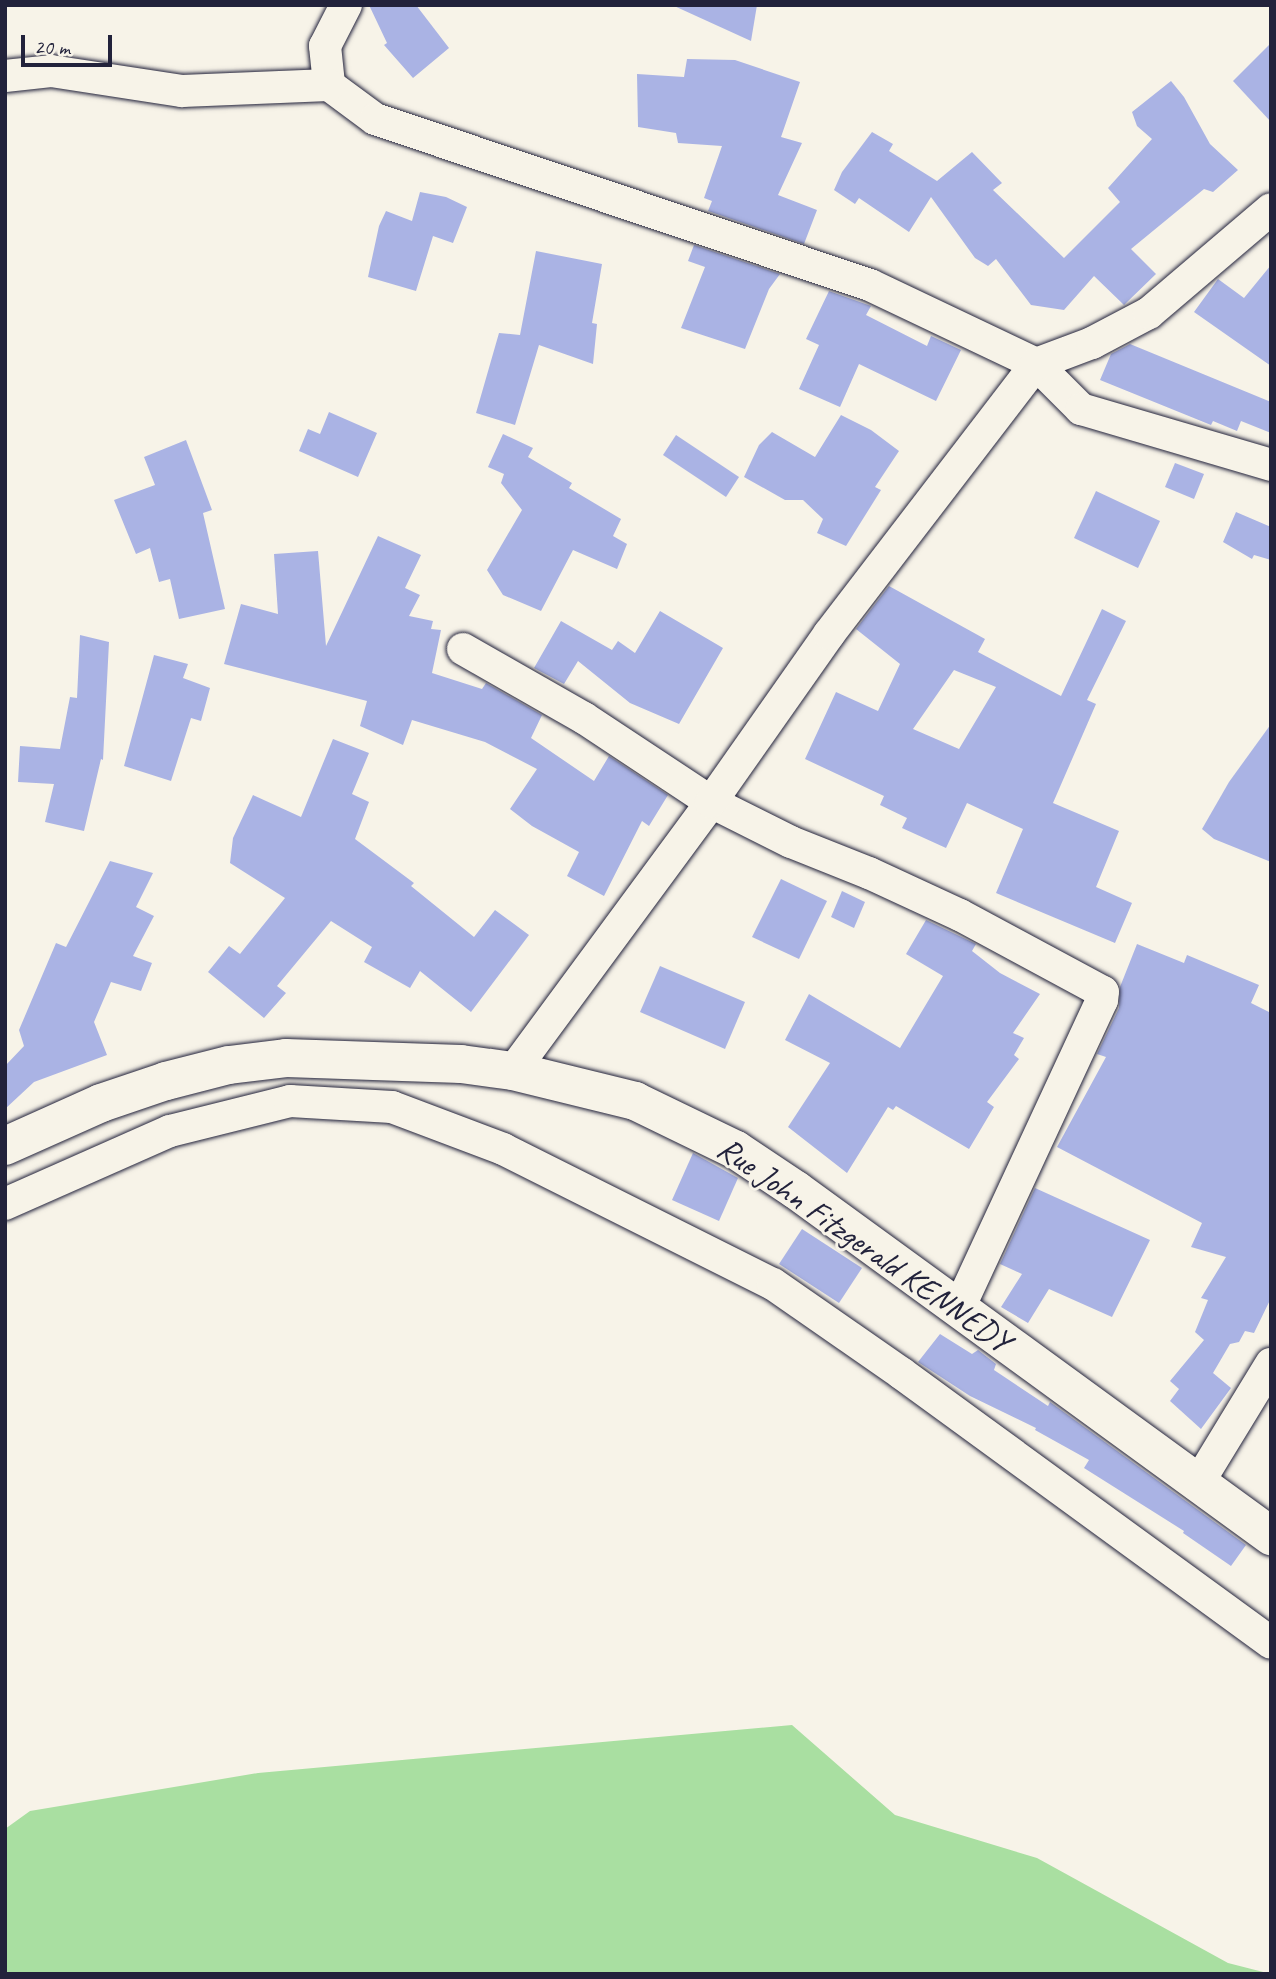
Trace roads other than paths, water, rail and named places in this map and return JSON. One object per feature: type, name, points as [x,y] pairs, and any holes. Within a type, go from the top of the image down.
[{"type":"street","points":[[329,85],[325,46],[346,5]]},
{"type":"street","points":[[5,76],[51,71],[182,91],[329,85],[375,119],[870,285],[1036,364],[1081,409],[1271,465]]},
{"type":"street","points":[[513,1071],[711,802],[829,634],[1036,364],[1092,342],[1149,313],[1271,208]]},
{"type":"street","points":[[463,649],[584,718],[711,802],[791,842],[869,873],[960,915],[1103,992],[1102,1000],[959,1308]]},
{"type":"street","name":"Rue John Fitzgerald KENNEDY","points":[[5,1146],[102,1103],[166,1081],[229,1065],[286,1058],[461,1064],[513,1071],[635,1101],[736,1150],[959,1308],[1197,1485],[1271,1536]]},
{"type":"street","points":[[5,1204],[170,1131],[290,1101],[392,1107],[503,1149],[773,1284],[901,1373],[1271,1643]]},
{"type":"street","points":[[1197,1485],[1271,1364]]}]
